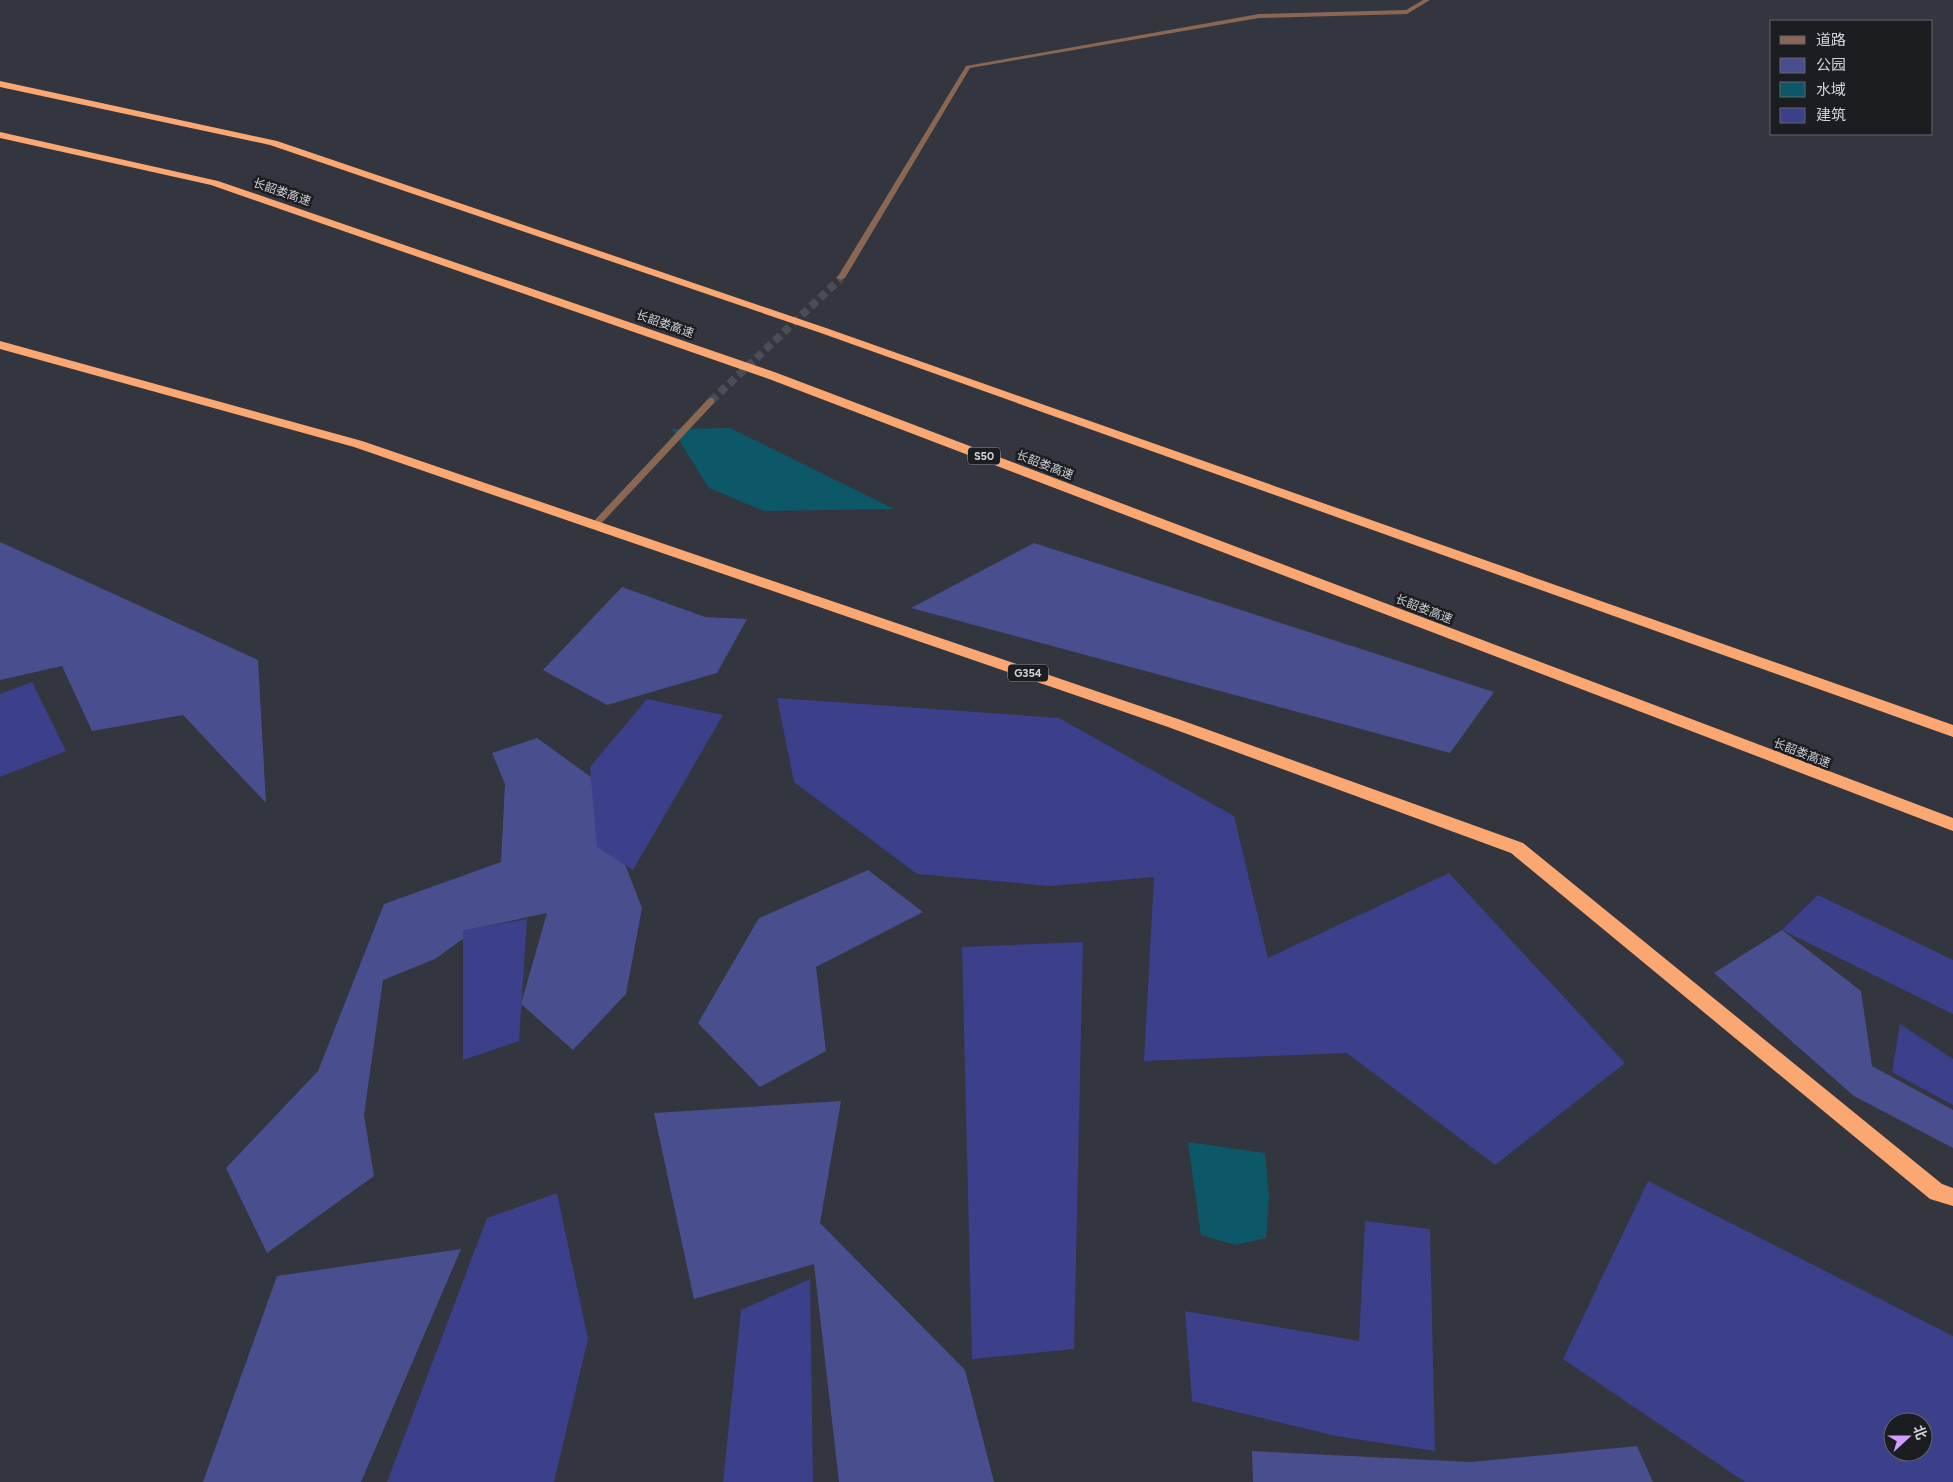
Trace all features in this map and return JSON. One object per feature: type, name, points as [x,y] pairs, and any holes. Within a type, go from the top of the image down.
[{"type":"highway","points":[[0,84],[273,143],[822,330],[1953,731]]},
{"type":"highway","name":"长韶娄高速","points":[[0,135],[214,183],[773,376],[1953,825]]},
{"type":"highway","name":"G354","points":[[0,345],[358,444],[1173,723],[1517,848],[1937,1192],[1953,1197]]},
{"type":"street","points":[[841,278],[968,67],[1259,16],[1408,12],[1427,0]]},
{"type":"street","points":[[595,525],[711,401]]},
{"type":"green space","points":[[0,542],[258,660],[266,803],[183,715],[92,731],[62,666],[0,680]]},
{"type":"green space","points":[[1034,543],[1494,692],[1450,753],[911,608]]},
{"type":"green space","points":[[622,587],[705,617],[747,619],[717,673],[607,705],[543,670]]},
{"type":"green space","points":[[537,738],[591,777],[642,908],[626,994],[573,1050],[521,1004],[547,913],[478,928],[435,959],[383,980],[364,1115],[374,1176],[267,1253],[226,1168],[318,1071],[384,904],[501,862],[505,784],[492,753]]},
{"type":"green space","points":[[868,870],[923,912],[816,967],[826,1051],[760,1087],[698,1023],[759,918]]},
{"type":"green space","points":[[1782,930],[1861,991],[1872,1066],[1953,1110],[1953,1148],[1854,1096],[1714,973]]},
{"type":"green space","points":[[841,1101],[820,1223],[965,1370],[994,1482],[839,1482],[814,1264],[694,1299],[654,1113]]},
{"type":"green space","points":[[461,1249],[361,1482],[203,1482],[277,1276]]},
{"type":"green space","points":[[1637,1446],[1653,1482],[1253,1482],[1252,1451],[1471,1462]]},
{"type":"water","points":[[730,428],[894,509],[764,511],[709,488],[672,429]]},
{"type":"water","points":[[1188,1142],[1265,1153],[1269,1197],[1266,1238],[1235,1245],[1201,1235]]},
{"type":"building","points":[[32,682],[66,751],[0,777],[0,694]]},
{"type":"building","points":[[777,698],[1059,718],[1234,816],[1268,958],[1449,873],[1625,1063],[1495,1165],[1347,1053],[1144,1061],[1154,877],[1050,886],[917,874],[794,782]]},
{"type":"building","points":[[647,699],[723,715],[633,870],[597,847],[590,767]]},
{"type":"building","points":[[1818,895],[1953,960],[1953,1014],[1782,930]]},
{"type":"building","points":[[527,919],[519,1041],[463,1060],[463,930]]},
{"type":"building","points":[[1083,942],[1074,1349],[972,1359],[962,947]]},
{"type":"building","points":[[1900,1024],[1953,1059],[1953,1105],[1892,1072]]},
{"type":"building","points":[[1648,1181],[1953,1336],[1953,1482],[1745,1482],[1563,1359]]},
{"type":"building","points":[[557,1193],[588,1339],[554,1482],[387,1482],[487,1218]]},
{"type":"building","points":[[1365,1221],[1430,1229],[1435,1451],[1336,1436],[1192,1401],[1185,1311],[1359,1341]]},
{"type":"building","points":[[810,1279],[813,1482],[723,1482],[741,1310]]},
{"type":"tunnel","points":[[711,401],[841,278]]}]
